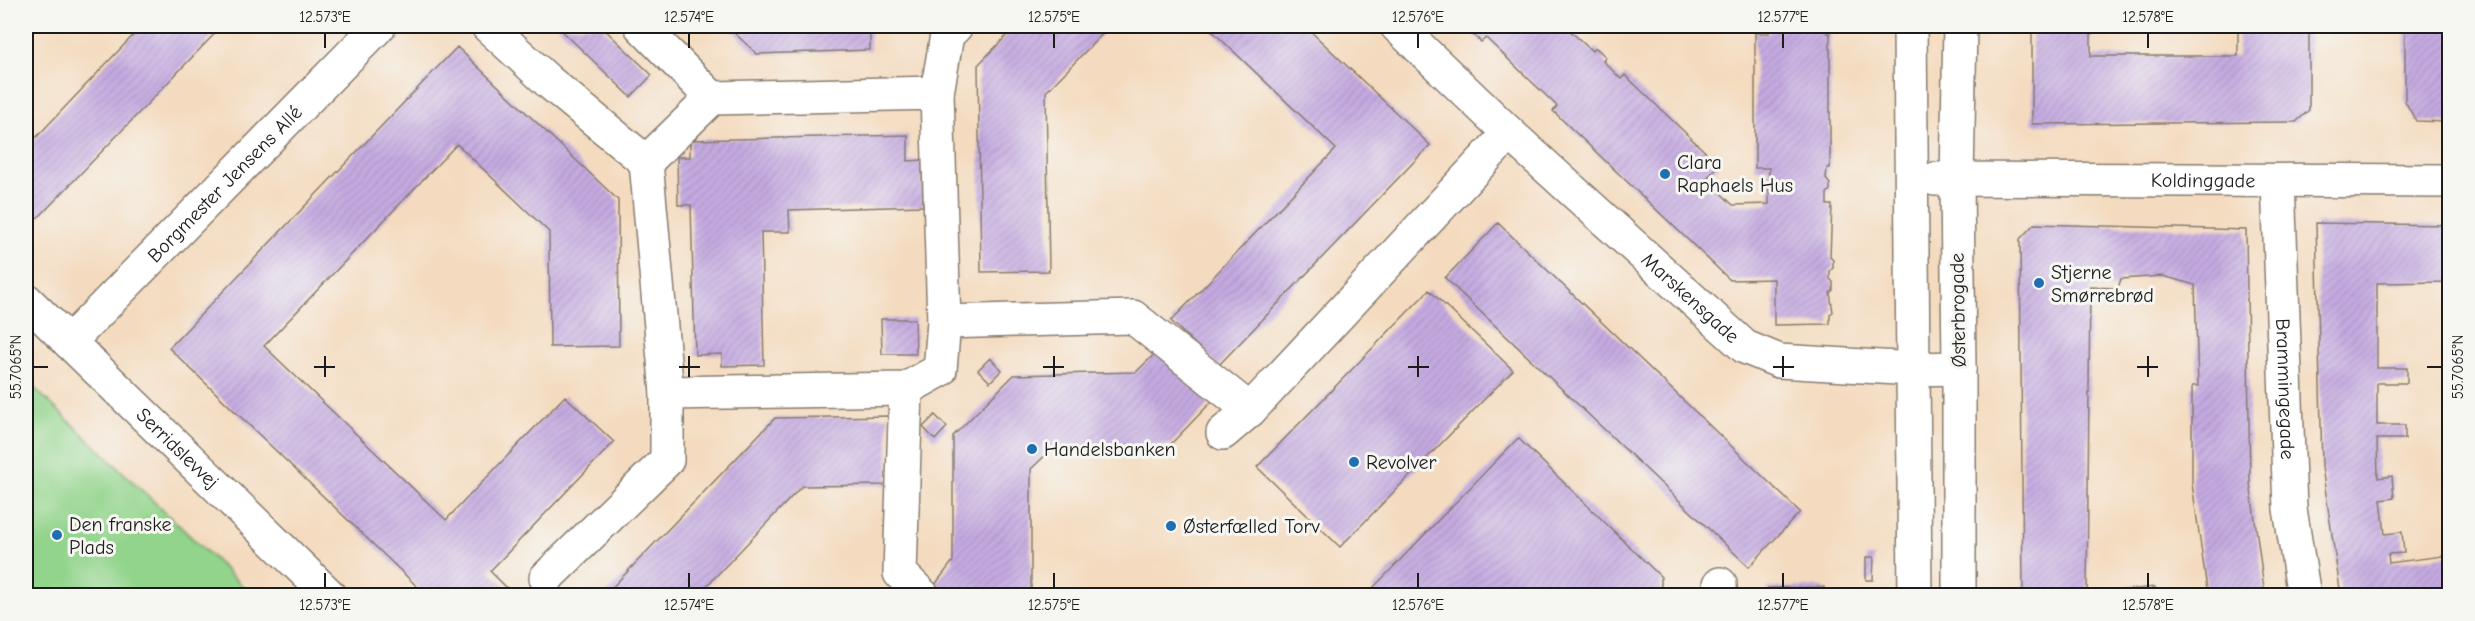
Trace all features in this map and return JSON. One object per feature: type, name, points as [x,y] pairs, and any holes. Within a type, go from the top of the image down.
[{"type":"street","name":"Borgmester Jensens Allé","points":[[69,342],[379,26]]},
{"type":"street","points":[[488,26],[549,82],[646,162],[667,393],[667,460],[542,589]]},
{"type":"street","points":[[641,26],[712,98]]},
{"type":"street","points":[[667,393],[906,388],[940,370],[944,322],[937,93],[947,35],[956,26]]},
{"type":"street","name":"Marskensgade","points":[[1397,26],[1509,133],[1745,347],[1779,361],[1914,369],[1959,368]]},
{"type":"street","points":[[1910,26],[1916,596]]},
{"type":"street","name":"Østerbrogade","points":[[1959,596],[1957,179],[1960,26]]},
{"type":"street","points":[[646,162],[712,98],[937,93]]},
{"type":"street","points":[[1223,433],[1250,411],[1509,133]]},
{"type":"street","name":"Koldinggade","points":[[1910,179],[2450,181]]},
{"type":"street","name":"Brammingegade","points":[[2278,181],[2290,509],[2304,596]]},
{"type":"street","name":"Serridslevvej","points":[[26,300],[330,596]]},
{"type":"street","points":[[944,322],[1133,317],[1250,411]]},
{"type":"street","points":[[906,388],[900,573],[923,596]]},
{"type":"green space","points":[[26,380],[252,595],[26,595]]},
{"type":"building","points":[[142,26],[222,26],[41,215],[26,225],[26,142],[29,145]]},
{"type":"building","points":[[557,26],[601,26],[652,75],[631,97]]},
{"type":"building","points":[[727,26],[870,26],[870,50],[757,54]]},
{"type":"building","points":[[1016,26],[1110,26],[1046,92],[1049,271],[981,272],[978,65]]},
{"type":"building","points":[[1207,26],[1305,26],[1430,145],[1218,366],[1171,321],[1336,149]]},
{"type":"building","name":"Clara Raphaels Hus","points":[[1464,26],[1565,26],[1592,51],[1596,48],[1606,57],[1603,61],[1621,79],[1625,75],[1719,165],[1706,179],[1733,205],[1769,204],[1769,168],[1755,168],[1755,33],[1769,33],[1769,26],[1827,26],[1827,33],[1830,33],[1830,168],[1827,168],[1826,179],[1830,184],[1827,205],[1832,205],[1830,257],[1833,260],[1833,268],[1830,271],[1830,279],[1833,282],[1833,290],[1830,293],[1833,312],[1830,314],[1830,324],[1774,325],[1774,279],[1730,280],[1553,111],[1557,106],[1486,38],[1481,42]]},
{"type":"building","points":[[2032,26],[2091,26],[2091,56],[2238,56],[2238,26],[2309,26],[2309,110],[2296,122],[2032,124]]},
{"type":"building","points":[[2405,26],[2450,26],[2450,122],[2416,121],[2405,101]]},
{"type":"building","points":[[457,47],[618,200],[619,346],[550,347],[549,232],[457,144],[264,346],[446,520],[565,396],[614,442],[490,571],[515,596],[427,596],[169,348]]},
{"type":"building","points":[[908,135],[908,161],[922,160],[923,206],[789,210],[790,232],[761,232],[764,365],[722,366],[722,354],[695,355],[691,205],[678,205],[677,157],[690,157],[690,140]]},
{"type":"building","points":[[1498,223],[1800,512],[1749,567],[1445,278]]},
{"type":"building","points":[[2316,223],[2450,225],[2450,282],[2377,283],[2377,368],[2407,368],[2407,383],[2377,383],[2377,425],[2405,425],[2405,439],[2377,439],[2378,478],[2392,476],[2394,498],[2381,500],[2385,534],[2402,532],[2404,553],[2388,554],[2389,563],[2450,555],[2450,596],[2341,596],[2322,467]]},
{"type":"building","points":[[2034,224],[2246,230],[2250,482],[2265,596],[2208,596],[2192,484],[2192,386],[2198,386],[2195,285],[2163,276],[2121,279],[2118,288],[2090,287],[2087,594],[2155,587],[2158,596],[2023,596],[2020,239]]},
{"type":"building","points":[[1429,290],[1513,370],[1340,547],[1257,467]]},
{"type":"building","points":[[881,319],[915,319],[916,354],[882,354]]},
{"type":"building","points":[[1162,347],[1214,399],[1170,445],[1050,451],[1031,469],[1031,591],[1026,596],[943,596],[934,586],[953,561],[953,436],[1014,375],[1136,372]]},
{"type":"building","points":[[990,358],[1002,370],[990,382],[978,370]]},
{"type":"building","points":[[935,415],[947,427],[935,440],[923,427]]},
{"type":"building","points":[[888,416],[888,485],[802,486],[697,596],[604,596],[775,418]]},
{"type":"building","points":[[1518,438],[1661,577],[1661,596],[1378,596],[1372,589]]},
{"type":"building","points":[[1866,557],[1874,557],[1873,580],[1866,580]]},
{"type":"building","points":[[1824,587],[1824,596],[1768,596],[1768,588]]},
{"type":"place","name":"Clara Raphaels Hus","points":[[1665,174]]},
{"type":"place","name":"Stjerne Smørrebrød","points":[[2039,283]]},
{"type":"place","name":"Handelsbanken","points":[[1032,449]]},
{"type":"place","name":"Revolver","points":[[1354,462]]},
{"type":"place","name":"Østerfælled Torv","points":[[1171,526]]},
{"type":"place","name":"Den franske Plads","points":[[57,535]]}]
